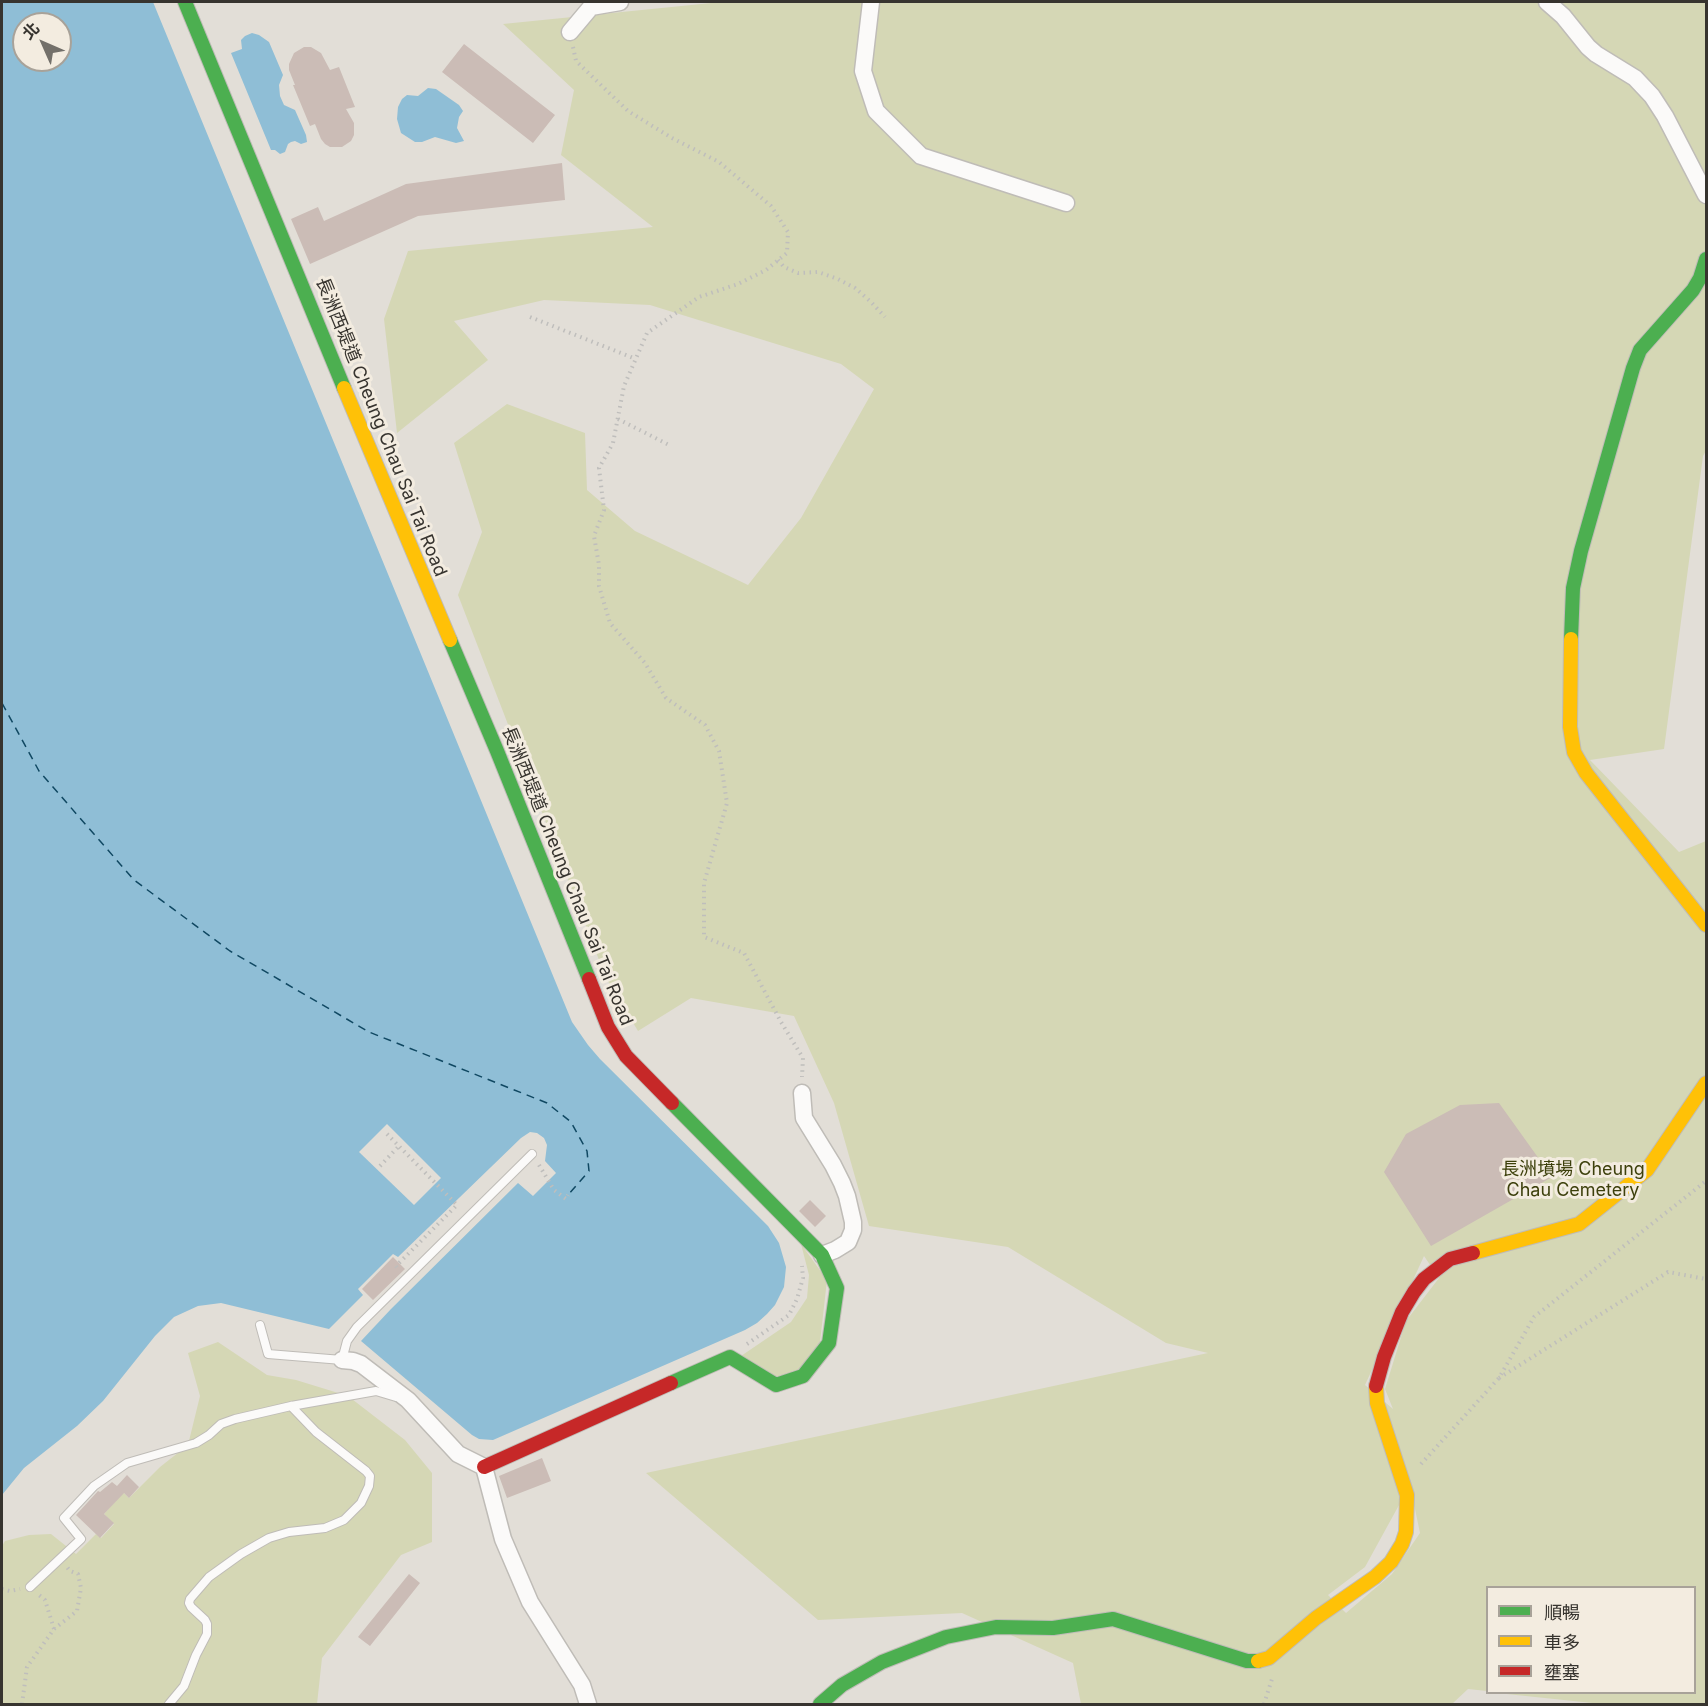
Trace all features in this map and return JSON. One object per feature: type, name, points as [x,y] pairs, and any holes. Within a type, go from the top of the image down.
[{"type":"street","name":"長洲西堤道 Cheung Chau Sai Tai Road","points":[[185,2],[382,480],[497,751],[608,1027],[626,1056],[822,1255],[837,1288],[829,1343],[803,1376],[776,1385],[730,1357]]},
{"type":"street","points":[[570,32],[591,7],[620,2]]},
{"type":"street","points":[[871,2],[862,71],[876,111],[921,156],[1066,203]]},
{"type":"street","points":[[1547,2],[1563,16],[1588,47],[1635,78],[1652,96],[1707,195]]},
{"type":"street","points":[[1707,259],[1693,290],[1651,335],[1640,350],[1633,368],[1574,580],[1571,616],[1570,727],[1574,752],[1586,773],[1707,924]]},
{"type":"street","points":[[820,1704],[842,1685],[882,1662],[946,1637],[996,1627],[1053,1628],[1113,1619],[1239,1659],[1254,1662],[1269,1658],[1316,1618],[1375,1577],[1391,1562],[1402,1544],[1406,1532],[1408,1507],[1404,1483],[1377,1404],[1376,1388],[1384,1357],[1402,1312],[1414,1292],[1424,1279],[1450,1259],[1579,1224],[1647,1170],[1707,1083]]},
{"type":"street","points":[[802,1093],[804,1118],[842,1183],[853,1222],[848,1242],[822,1255]]},
{"type":"street","points":[[484,1467],[730,1357]]},
{"type":"street","points":[[342,1360],[361,1364],[408,1400],[458,1454],[484,1467],[503,1539],[530,1602],[582,1685],[588,1704]]},
{"type":"lane","points":[[260,1325],[268,1354],[342,1360],[347,1341],[357,1327],[532,1154]]},
{"type":"lane","points":[[30,1587],[81,1539],[64,1518],[94,1486],[127,1462],[196,1443],[221,1424],[235,1419],[291,1406],[376,1391],[408,1400]]},
{"type":"lane","points":[[169,1704],[184,1686],[196,1654],[207,1634],[205,1620],[189,1603],[209,1577],[241,1554],[269,1538],[289,1532],[325,1528],[344,1520],[361,1503],[369,1486],[370,1476],[316,1432],[291,1406]]},
{"type":"path","points":[[570,32],[576,61],[628,111],[672,138],[719,162],[771,206],[788,232],[787,253],[766,270],[738,284],[699,297],[647,333],[624,386],[613,443],[599,468],[604,510],[594,536],[599,565],[599,586],[610,623],[645,663],[666,698],[705,725],[719,751],[727,803],[704,883],[704,937],[744,953],[803,1058],[802,1093]]},
{"type":"path","points":[[778,260],[784,267],[798,273],[818,272],[855,288],[885,317]]},
{"type":"path","points":[[530,317],[636,359]]},
{"type":"path","points":[[618,419],[671,446]]},
{"type":"path","points":[[387,1134],[457,1205]]},
{"type":"path","points":[[380,1166],[399,1146]]},
{"type":"path","points":[[532,1154],[554,1190],[566,1198],[568,1195]]},
{"type":"path","points":[[1404,1483],[1499,1378],[1534,1317],[1707,1181]]},
{"type":"path","points":[[730,1357],[789,1315],[797,1299],[803,1278],[801,1255]]},
{"type":"path","points":[[1499,1378],[1668,1272],[1707,1280]]},
{"type":"path","points":[[22,1704],[27,1667],[54,1629],[77,1611],[81,1588],[78,1574],[70,1571]]},
{"type":"path","points":[[30,1587],[45,1600],[54,1629]]},
{"type":"path","points":[[2,1589],[10,1591]]},
{"type":"green space","name":"長洲墳場 Cheung Chau Cemetery","points":[[721,2],[1706,2],[1706,451],[1703,456],[1664,749],[1590,760],[1679,852],[1706,841],[1706,1704],[1602,1704],[1507,1694],[1696,1694],[1696,1586],[1486,1586],[1486,1691],[1468,1689],[1452,1704],[1081,1704],[1073,1663],[962,1613],[818,1620],[646,1473],[1208,1353],[1166,1343],[1008,1247],[869,1226],[834,1103],[794,1016],[691,998],[638,1031],[606,978],[458,595],[482,532],[454,443],[507,404],[585,433],[587,490],[635,531],[748,585],[801,518],[874,389],[841,364],[650,305],[544,300],[454,321],[488,360],[397,433],[384,319],[408,251],[653,227],[561,155],[574,90],[503,24]],"holes":[[[1424,1256],[1439,1278],[1406,1321],[1385,1389],[1393,1409],[1365,1385]],[[1410,1485],[1420,1533],[1392,1574],[1346,1613],[1328,1595],[1365,1567]]]},
{"type":"green space","points":[[801,1244],[827,1280],[820,1342],[801,1370],[775,1377],[741,1356],[791,1322],[807,1298],[809,1275]]},
{"type":"green space","points":[[218,1342],[267,1375],[296,1380],[348,1396],[405,1440],[432,1473],[432,1542],[401,1555],[322,1658],[317,1704],[2,1704],[2,1546],[5,1541],[29,1535],[51,1534],[76,1554],[96,1534],[101,1538],[114,1524],[104,1514],[123,1492],[129,1498],[160,1467],[188,1445],[200,1396],[188,1353]]},
{"type":"water","points":[[2,2],[153,2],[572,1022],[600,1059],[768,1226],[779,1243],[786,1267],[784,1287],[775,1305],[757,1323],[745,1330],[493,1440],[479,1439],[361,1341],[518,1183],[533,1196],[556,1173],[545,1161],[547,1145],[544,1138],[537,1133],[530,1132],[521,1138],[398,1257],[393,1254],[358,1289],[363,1295],[329,1329],[221,1303],[198,1306],[174,1317],[155,1336],[103,1401],[77,1426],[24,1468],[2,1495]]},
{"type":"water","points":[[252,33],[269,42],[283,75],[279,85],[280,96],[284,105],[295,110],[306,135],[307,142],[301,144],[291,142],[285,152],[280,154],[271,150],[231,53],[242,49],[241,40]]},
{"type":"water","points":[[428,88],[436,89],[459,105],[463,111],[457,128],[464,141],[456,143],[435,137],[415,142],[401,133],[397,119],[398,107],[402,99],[407,95],[418,96]]},
{"type":"pier","points":[[387,1124],[441,1178],[414,1205],[359,1152]]},
{"type":"building","points":[[464,44],[555,115],[533,143],[442,72]]},
{"type":"building","points":[[304,47],[311,47],[321,53],[330,70],[339,67],[355,107],[346,109],[354,123],[354,135],[351,141],[342,147],[330,147],[325,144],[315,124],[310,126],[293,85],[295,85],[289,64],[294,53]]},
{"type":"building","points":[[562,163],[565,200],[418,216],[310,264],[291,219],[318,207],[324,221],[406,184]]},
{"type":"building","points":[[1499,1103],[1552,1177],[1431,1246],[1384,1172],[1406,1134],[1460,1105]]},
{"type":"building","points":[[810,1200],[826,1216],[815,1227],[799,1211]]},
{"type":"building","points":[[393,1257],[405,1269],[373,1300],[362,1289]]},
{"type":"building","points":[[542,1458],[551,1481],[507,1498],[499,1476]]},
{"type":"building","points":[[127,1475],[139,1487],[129,1498],[124,1493],[104,1514],[114,1523],[100,1538],[76,1515],[98,1491],[100,1492],[112,1482],[117,1486]]},
{"type":"building","points":[[409,1574],[420,1583],[370,1646],[358,1637]]},
{"type":"ferry route","points":[[2,703],[39,771],[134,880],[230,951],[369,1032],[547,1103],[571,1122],[587,1151],[589,1171],[568,1195]]},
{"type":"traffic: fast","points":[[185,2],[344,388]]},
{"type":"traffic: fast","points":[[1571,639],[1573,588],[1581,551],[1633,368],[1640,350],[1693,290],[1700,278],[1706,259]]},
{"type":"traffic: fast","points":[[450,640],[589,979]]},
{"type":"traffic: fast","points":[[671,1383],[730,1357],[776,1385],[803,1376],[829,1343],[837,1288],[822,1255],[672,1103]]},
{"type":"traffic: fast","points":[[820,1704],[842,1685],[882,1662],[946,1637],[996,1627],[1053,1628],[1113,1619],[1247,1661],[1258,1661]]},
{"type":"traffic: slow","points":[[344,388],[450,640]]},
{"type":"traffic: slow","points":[[1571,639],[1570,727],[1574,752],[1586,773],[1706,925]]},
{"type":"traffic: slow","points":[[1473,1253],[1579,1224],[1647,1170],[1706,1083]]},
{"type":"traffic: slow","points":[[1258,1661],[1269,1658],[1316,1618],[1375,1577],[1391,1562],[1402,1544],[1406,1532],[1407,1495],[1377,1403],[1376,1386]]},
{"type":"traffic: jam","points":[[589,979],[608,1027],[626,1056],[672,1103]]},
{"type":"traffic: jam","points":[[1376,1386],[1384,1357],[1402,1312],[1414,1292],[1424,1279],[1450,1259],[1473,1253]]},
{"type":"traffic: jam","points":[[484,1467],[671,1383]]}]
